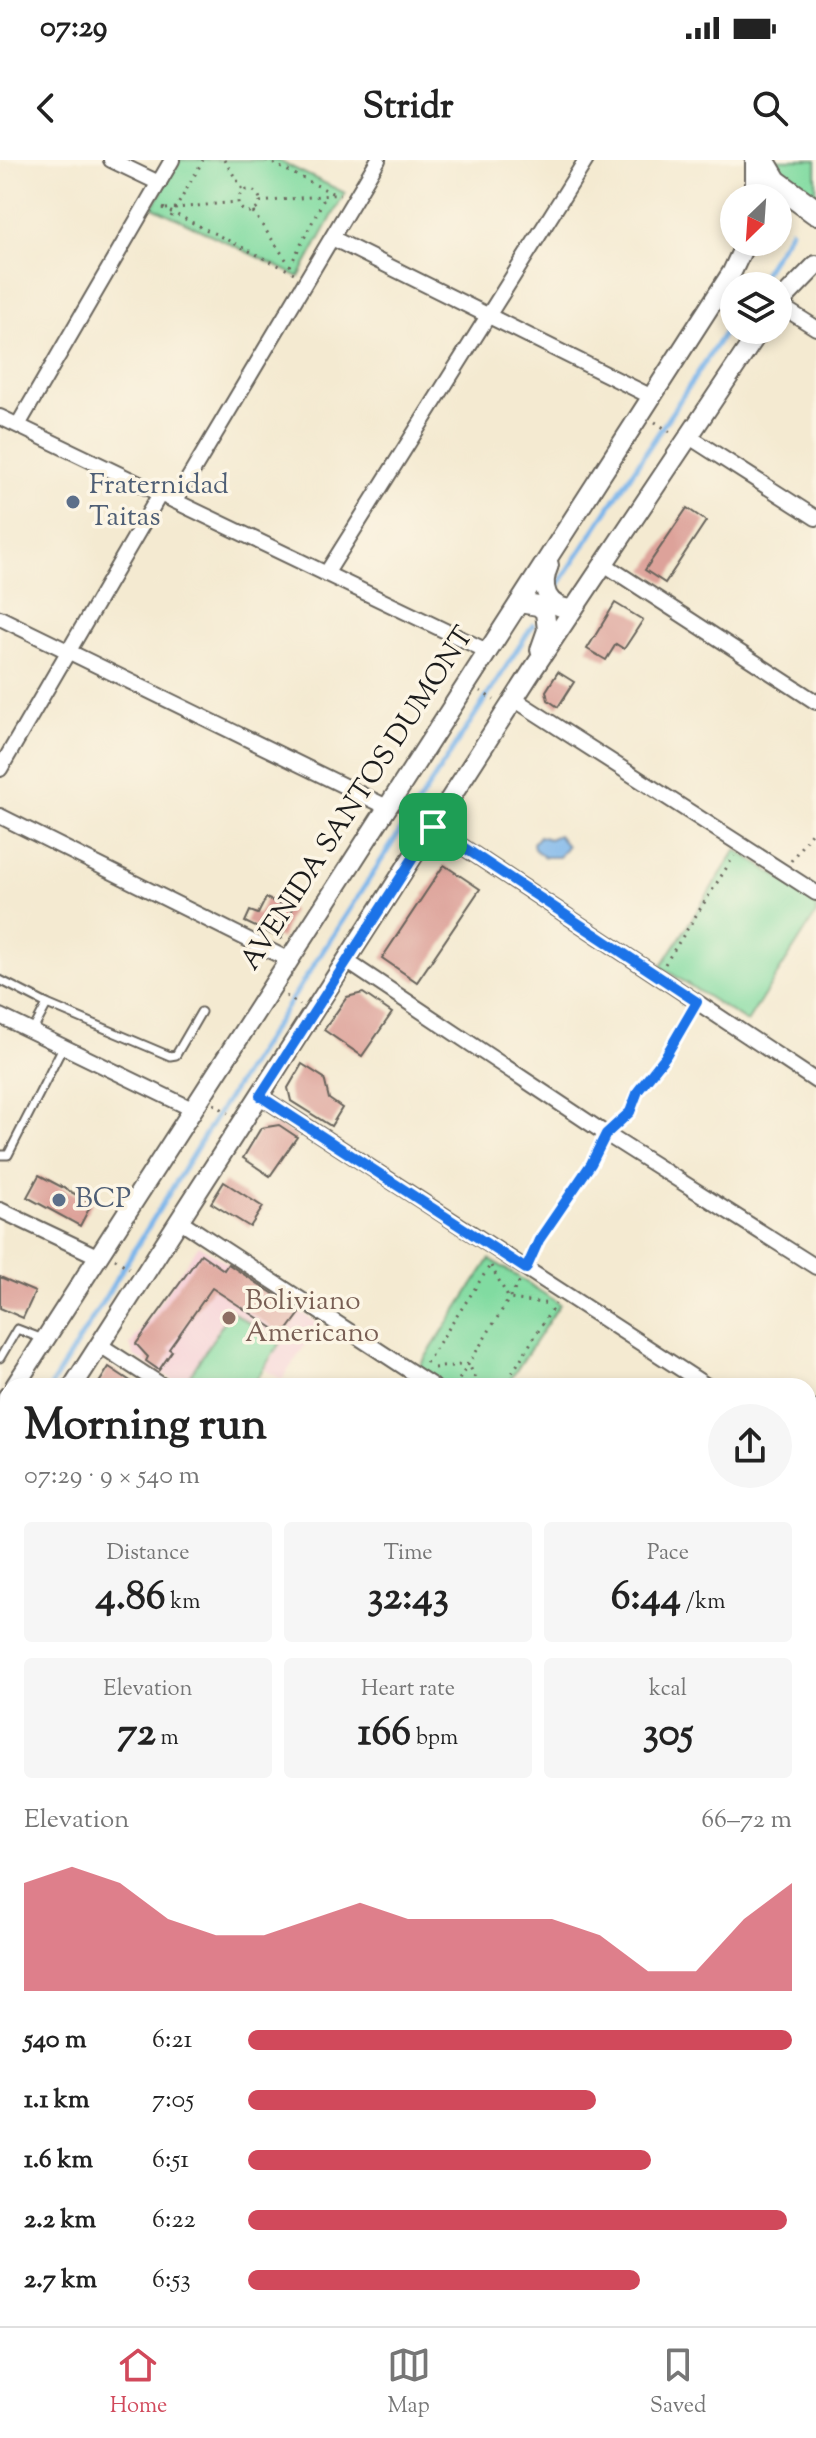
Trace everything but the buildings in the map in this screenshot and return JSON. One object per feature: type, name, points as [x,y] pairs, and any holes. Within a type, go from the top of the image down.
[{"type":"highway","points":[[762,160],[775,182],[816,212]]},
{"type":"main road","points":[[755,160],[755,184]]},
{"type":"main road","name":"AVENIDA SANTOS DUMONT","points":[[20,1378],[104,1256],[287,959],[562,537],[739,256]]},
{"type":"main road","points":[[792,290],[816,265]]},
{"type":"main road","points":[[78,1378],[532,671],[604,564],[681,435],[749,344]]},
{"type":"main road","points":[[562,537],[543,586],[553,604],[573,609]]},
{"type":"main road","points":[[519,603],[538,606],[548,620],[532,671]]},
{"type":"street","points":[[111,160],[159,183]]},
{"type":"street","points":[[18,425],[153,205],[159,183],[172,160]]},
{"type":"street","points":[[175,501],[332,238],[349,198],[378,160]]},
{"type":"street","points":[[326,574],[586,160]]},
{"type":"street","points":[[332,238],[652,397]]},
{"type":"street","points":[[792,313],[816,328]]},
{"type":"street","points":[[0,417],[487,651]]},
{"type":"street","points":[[681,435],[816,518]]},
{"type":"street","points":[[0,769],[160,494]]},
{"type":"street","points":[[604,564],[816,702]]},
{"type":"street","points":[[0,618],[385,806]]},
{"type":"street","points":[[514,699],[816,893]]},
{"type":"street","points":[[0,816],[287,959]]},
{"type":"street","points":[[433,827],[816,1081]]},
{"type":"street","points":[[348,962],[606,1134],[816,1267]]},
{"type":"street","points":[[0,1016],[192,1109]]},
{"type":"street","points":[[260,1096],[523,1276],[694,1378]]},
{"type":"street","points":[[0,1210],[104,1256]]},
{"type":"street","points":[[179,1220],[429,1378]]},
{"type":"street","points":[[100,1345],[151,1378]]},
{"type":"lane","points":[[0,980],[47,1004],[170,1056],[176,1055],[201,1012]]},
{"type":"lane","points":[[32,1032],[47,1004]]},
{"type":"lane","points":[[0,1155],[8,1155],[63,1047]]},
{"type":"lane","points":[[0,1358],[17,1329],[45,1340]]},
{"type":"path","points":[[172,215],[203,160]]},
{"type":"path","points":[[224,160],[244,191],[256,193],[260,202]]},
{"type":"path","points":[[266,160],[335,195],[349,198]]},
{"type":"path","points":[[237,202],[244,191]]},
{"type":"path","points":[[173,193],[182,198]]},
{"type":"path","points":[[253,212],[260,202],[345,193],[349,198]]},
{"type":"path","points":[[290,266],[326,195]]},
{"type":"path","points":[[153,205],[165,209],[237,202]]},
{"type":"path","points":[[153,205],[296,274],[253,212],[243,211],[237,202]]},
{"type":"path","points":[[653,421],[681,435]]},
{"type":"path","points":[[480,691],[492,699]]},
{"type":"path","points":[[783,871],[816,826]]},
{"type":"path","points":[[663,967],[736,853]]},
{"type":"path","points":[[286,996],[298,1004]]},
{"type":"path","points":[[460,1378],[523,1276],[539,1240],[591,1164],[606,1134],[630,1112],[638,1091],[665,1057],[697,1002]]},
{"type":"path","points":[[215,1105],[228,1113]]},
{"type":"path","points":[[104,1256],[133,1270]]},
{"type":"path","points":[[489,1263],[509,1299]]},
{"type":"path","points":[[422,1369],[489,1263]]},
{"type":"path","points":[[489,1263],[499,1269]]},
{"type":"path","points":[[510,1276],[523,1276]]},
{"type":"path","points":[[543,1297],[555,1304]]},
{"type":"path","points":[[509,1299],[555,1304]]},
{"type":"path","points":[[509,1378],[555,1304]]},
{"type":"path","points":[[422,1369],[469,1364]]},
{"type":"path","points":[[469,1364],[475,1378]]},
{"type":"path","points":[[422,1369],[431,1378]]},
{"type":"shaded area","name":"Boliviano Americano","points":[[199,1245],[319,1324],[283,1378],[264,1369],[258,1378],[170,1378],[134,1356],[130,1345]]},
{"type":"green space","points":[[179,160],[277,160],[345,193],[299,277],[153,207]]},
{"type":"green space","points":[[773,160],[816,160],[816,202],[786,179]]},
{"type":"green space","points":[[736,850],[816,901],[816,914],[747,1022],[661,967]]},
{"type":"green space","points":[[490,1259],[560,1304],[511,1378],[432,1378],[418,1369]]},
{"type":"green space","points":[[231,1311],[280,1343],[257,1378],[188,1378]]},
{"type":"water","points":[[558,835],[567,846],[559,857],[544,857],[534,849],[533,843],[539,836],[549,839]]},
{"type":"waterway","points":[[764,272],[774,256]]},
{"type":"waterway","points":[[555,590],[720,339]]},
{"type":"waterway","points":[[56,1378],[212,1123],[533,625]]},
{"type":"place","name":"Fraternidad Taitas","points":[[73,502]]},
{"type":"place","name":"BCP","points":[[59,1200]]},
{"type":"place","name":"Boliviano Americano","points":[[229,1318]]},
{"type":"route","points":[[433,827],[697,1002],[665,1057],[638,1091],[630,1112],[606,1134],[591,1164],[539,1240],[526,1269],[260,1096],[433,827]]}]
